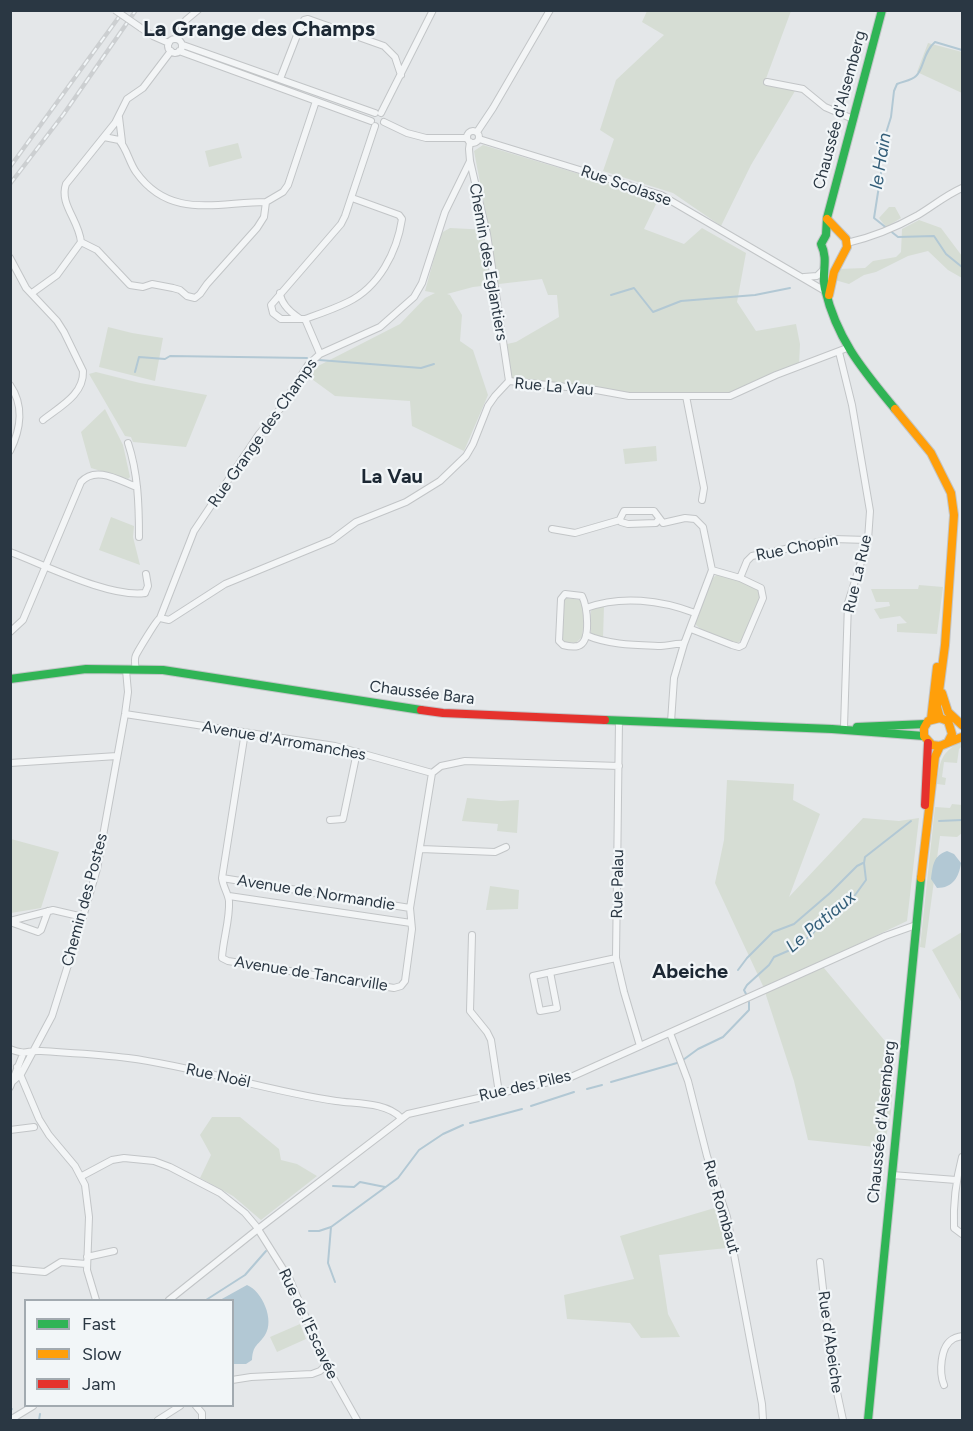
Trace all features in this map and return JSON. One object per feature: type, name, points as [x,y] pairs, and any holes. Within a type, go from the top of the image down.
[{"type":"main road","name":"Chaussée d'Alsemberg","points":[[882,10],[827,218],[826,235],[821,244],[826,255],[823,274],[825,291],[843,350],[931,453],[951,493],[954,515],[941,683],[938,707],[926,739],[926,826]]},
{"type":"main road","points":[[827,218],[847,243],[847,250],[834,272],[828,302]]},
{"type":"main road","points":[[826,235],[839,233]]},
{"type":"main road","points":[[826,255],[832,258],[843,256]]},
{"type":"main road","name":"Chaussée d'Alsemberg","points":[[932,720],[942,629],[946,616]]},
{"type":"main road","name":"Chaussée Bara","points":[[10,679],[86,669],[182,672],[444,713],[832,729],[845,732],[911,734],[944,744]]},
{"type":"main road","points":[[941,683],[942,699],[948,712],[963,727]]},
{"type":"main road","points":[[932,720],[963,727]]},
{"type":"main road","name":"Chaussée Bara","points":[[832,729],[932,720]]},
{"type":"main road","name":"Chaussée d'Alsemberg","points":[[868,1420],[926,826],[935,757],[952,734],[951,725]]},
{"type":"main road","points":[[944,744],[963,737]]},
{"type":"street","points":[[116,10],[148,33],[169,43]]},
{"type":"street","points":[[181,48],[178,39],[186,20],[198,10]]},
{"type":"street","points":[[352,198],[399,215],[402,219],[392,254],[379,276],[360,295],[348,303],[302,319],[281,319],[273,313],[271,305],[341,224],[352,198],[373,124],[401,75],[433,10]]},
{"type":"street","points":[[384,122],[407,133],[426,138],[469,140],[475,143],[479,139],[477,132],[550,10]]},
{"type":"street","points":[[280,80],[301,25],[304,20],[308,19],[384,46],[395,57],[401,75]]},
{"type":"street","points":[[171,51],[168,47],[169,43],[173,39],[178,39]]},
{"type":"street","points":[[181,48],[373,124],[381,125],[384,122]]},
{"type":"street","points":[[32,293],[57,275],[81,242],[80,229],[64,201],[63,192],[66,184],[119,117],[128,99],[143,88],[171,51],[181,48],[280,80],[378,113],[384,116],[384,122]]},
{"type":"street","points":[[766,82],[803,89],[825,107],[853,119]]},
{"type":"street","points":[[119,117],[122,143],[136,172],[152,190],[167,199],[212,207],[266,202],[283,192],[292,180],[316,101]]},
{"type":"street","points":[[469,140],[471,131],[477,132]]},
{"type":"street","points":[[104,137],[114,137],[122,143]]},
{"type":"street","name":"Rue Scolasse","points":[[479,139],[661,195],[825,291]]},
{"type":"street","name":"Chemin des Eglantiers","points":[[469,140],[470,161],[487,234],[509,381]]},
{"type":"street","name":"Rue Grange des Champs","points":[[136,670],[135,656],[146,641],[155,621],[160,618],[194,531],[259,434],[280,409],[308,365],[320,354],[380,327],[414,297],[422,283],[445,212],[470,161]]},
{"type":"street","points":[[847,243],[895,227],[963,188]]},
{"type":"street","points":[[81,242],[97,250],[130,285],[143,287],[152,284],[173,288],[195,298],[257,228],[264,217],[266,202]]},
{"type":"street","points":[[10,258],[22,282],[57,321],[83,371],[84,377],[79,390],[43,420]]},
{"type":"street","points":[[804,277],[834,272]]},
{"type":"street","points":[[813,283],[823,274]]},
{"type":"street","points":[[280,293],[281,300],[288,310],[302,319],[320,354]]},
{"type":"street","name":"Rue La Vau","points":[[160,618],[169,620],[225,584],[330,541],[356,522],[424,492],[444,478],[466,456],[488,406],[509,381],[580,388],[629,396],[715,398],[730,396],[776,375],[843,350]]},
{"type":"street","name":"Rue La Rue","points":[[843,350],[870,512],[868,540],[848,603],[844,727]]},
{"type":"street","points":[[10,385],[15,392],[21,416],[16,439],[10,450]]},
{"type":"street","points":[[686,396],[704,488],[702,500]]},
{"type":"street","points":[[128,442],[133,458],[139,505],[139,537]]},
{"type":"street","points":[[10,632],[23,620],[81,482],[91,474],[99,474],[137,488]]},
{"type":"street","points":[[620,520],[624,511],[654,511],[663,523],[685,518],[695,519],[703,527],[712,570],[684,644],[674,678],[671,722]]},
{"type":"street","points":[[552,529],[575,532],[620,520],[628,524],[656,523],[659,519]]},
{"type":"street","name":"Rue Chopin","points":[[740,578],[747,561],[752,556],[833,539],[868,540]]},
{"type":"street","points":[[10,552],[93,584],[134,595],[147,596],[146,574]]},
{"type":"street","points":[[691,629],[739,647],[743,645],[763,598],[761,588],[740,578],[712,570]]},
{"type":"street","points":[[565,594],[582,596],[587,615],[585,635],[581,645],[561,644],[562,596],[565,594]]},
{"type":"street","points":[[586,608],[610,601],[660,602],[695,613]]},
{"type":"street","points":[[585,635],[609,643],[663,646],[672,643],[684,644]]},
{"type":"street","name":"Chemin des Postes","points":[[11,1084],[21,1074],[52,1016],[97,869],[125,714],[128,692],[126,670]]},
{"type":"street","name":"Avenue d'Arromanches","points":[[125,714],[335,747],[432,772]]},
{"type":"street","name":"Rue Palau","points":[[619,720],[616,958],[640,1046]]},
{"type":"street","points":[[229,896],[225,891],[222,878],[245,732]]},
{"type":"street","points":[[330,820],[343,819],[357,752]]},
{"type":"street","points":[[10,763],[117,756]]},
{"type":"street","points":[[411,923],[410,908],[432,772],[441,766],[465,761],[619,766]]},
{"type":"street","points":[[421,849],[495,852],[506,847]]},
{"type":"street","name":"Avenue de Normandie","points":[[222,878],[410,908]]},
{"type":"street","name":"Avenue de Normandie","points":[[229,896],[411,923]]},
{"type":"street","name":"Avenue de Tancarville","points":[[229,896],[222,958],[228,962],[394,988],[401,986],[405,981],[411,923]]},
{"type":"street","points":[[10,922],[38,932],[48,911]]},
{"type":"street","points":[[10,922],[48,911],[83,916]]},
{"type":"street","name":"Rue des Piles","points":[[170,1299],[401,1118],[417,1111],[571,1077],[885,936],[916,925]]},
{"type":"street","points":[[472,935],[470,1011],[491,1040],[499,1093]]},
{"type":"street","points":[[550,972],[557,1008],[540,1011],[533,976],[550,972],[616,958]]},
{"type":"street","name":"Rue Rombaut","points":[[670,1033],[688,1080],[707,1156],[730,1228],[763,1420]]},
{"type":"street","points":[[10,1049],[23,1054]]},
{"type":"street","name":"Rue Noël","points":[[23,1054],[39,1051],[129,1058],[215,1074],[325,1099],[391,1110],[401,1118]]},
{"type":"street","name":"Chemin des Postes","points":[[11,1084],[23,1054]]},
{"type":"street","points":[[17,1067],[39,1119],[82,1176],[89,1209],[87,1261],[96,1299]]},
{"type":"street","points":[[10,1130],[34,1127]]},
{"type":"street","points":[[963,1157],[956,1180],[954,1228],[963,1234]]},
{"type":"street","name":"Rue de l'Escavée","points":[[82,1176],[112,1160],[130,1158],[154,1161],[220,1193],[245,1213],[258,1229],[290,1280],[326,1365],[357,1420]]},
{"type":"street","points":[[892,1175],[956,1180]]},
{"type":"street","points":[[11,1269],[45,1272],[61,1262],[87,1261],[114,1251]]},
{"type":"street","name":"Rue d'Abeiche","points":[[820,1262],[832,1369],[843,1420]]},
{"type":"street","points":[[944,1385],[940,1376],[944,1349],[953,1338],[963,1336]]},
{"type":"street","points":[[234,1380],[312,1374],[320,1371],[326,1365]]},
{"type":"street","points":[[10,1420],[31,1407]]},
{"type":"street","points":[[158,1420],[178,1407]]},
{"type":"shaded area","points":[[647,11],[791,11],[764,84],[795,91],[751,165],[721,226],[673,193],[603,171],[614,139],[600,130],[616,80],[664,35],[642,22]]},
{"type":"shaded area","points":[[928,43],[962,52],[962,93],[917,72]]},
{"type":"shaded area","points":[[238,143],[242,158],[209,167],[205,151]]},
{"type":"shaded area","points":[[483,145],[659,198],[644,229],[684,244],[702,228],[746,253],[737,302],[756,331],[796,324],[800,344],[799,365],[737,394],[647,397],[507,381],[504,349],[507,344],[516,342],[559,317],[557,295],[548,295],[542,279],[473,287],[447,294],[450,295],[462,315],[460,341],[473,350],[488,395],[464,451],[412,426],[410,401],[335,396],[309,377],[318,366],[400,324],[425,298],[435,293],[425,291],[441,233],[450,228],[489,230],[474,151]]},
{"type":"shaded area","points":[[889,207],[895,207],[901,218],[886,227],[879,218]]},
{"type":"shaded area","points":[[919,220],[941,228],[962,256],[962,278],[948,270],[928,251],[908,256],[849,284],[835,280],[838,269],[865,268],[873,261],[896,257],[901,252],[902,229]]},
{"type":"shaded area","points":[[108,327],[163,338],[155,381],[99,367]]},
{"type":"shaded area","points":[[96,372],[140,383],[207,395],[186,447],[133,442],[131,437],[125,436],[89,374]]},
{"type":"shaded area","points":[[105,409],[123,445],[130,477],[128,479],[91,468],[81,432]]},
{"type":"shaded area","points":[[656,446],[657,461],[625,464],[623,449]]},
{"type":"shaded area","points":[[111,517],[134,526],[133,537],[140,565],[99,550]]},
{"type":"shaded area","points":[[716,575],[742,581],[759,592],[760,597],[749,630],[737,643],[704,632],[696,625],[696,619],[712,579]]},
{"type":"shaded area","points":[[919,585],[943,587],[937,634],[897,632],[897,624],[907,623],[900,616],[880,619],[874,609],[890,606],[889,602],[876,602],[871,589],[918,589]]},
{"type":"shaded area","points":[[566,598],[581,600],[585,614],[582,637],[576,643],[565,642],[562,638]]},
{"type":"shaded area","points":[[604,606],[603,638],[591,633],[591,611]]},
{"type":"shaded area","points":[[962,741],[957,763],[944,762],[942,777],[946,778],[945,785],[937,784],[942,758]]},
{"type":"shaded area","points":[[727,780],[794,784],[793,800],[820,814],[789,897],[863,818],[899,821],[919,818],[907,921],[816,964],[824,968],[895,1053],[891,1112],[884,1148],[808,1140],[794,1081],[763,986],[715,883],[724,840]]},
{"type":"shaded area","points":[[467,798],[519,800],[517,833],[497,831],[498,824],[462,821]]},
{"type":"shaded area","points":[[952,804],[962,805],[962,833],[957,837],[940,836],[925,948],[920,947],[935,807],[950,808]]},
{"type":"shaded area","points":[[11,839],[59,852],[41,908],[11,913]]},
{"type":"shaded area","points":[[490,886],[519,890],[518,909],[486,910]]},
{"type":"shaded area","points":[[962,932],[962,1003],[932,950]]},
{"type":"shaded area","points":[[212,1117],[240,1117],[279,1149],[281,1160],[297,1164],[317,1176],[261,1220],[233,1196],[200,1178],[211,1155],[200,1135]]},
{"type":"shaded area","points":[[718,1207],[727,1248],[659,1255],[668,1314],[680,1337],[641,1338],[630,1323],[567,1319],[564,1295],[634,1279],[620,1236]]},
{"type":"shaded area","points":[[300,1324],[306,1339],[277,1352],[270,1337]]},
{"type":"water","points":[[947,851],[954,854],[961,863],[960,868],[951,884],[937,888],[931,879],[933,865],[936,858]]},
{"type":"water","points":[[247,1285],[258,1293],[268,1314],[268,1329],[255,1348],[252,1360],[246,1364],[234,1364],[234,1299],[222,1299]]},
{"type":"waterway","name":"le Hain","points":[[962,50],[935,42],[916,76],[897,84],[891,117],[881,149],[881,173],[874,218],[898,237],[934,236],[946,254],[962,267]]},
{"type":"waterway","points":[[611,295],[634,288],[653,312],[681,301],[755,295],[790,288]]},
{"type":"waterway","points":[[135,372],[139,357],[165,359],[170,356],[307,358]]},
{"type":"waterway","points":[[319,360],[421,368],[434,364]]},
{"type":"waterway","name":"Le Patiaux","points":[[939,821],[962,820]]},
{"type":"waterway","name":"Le Patiaux","points":[[746,994],[744,990],[747,985],[769,965],[774,957],[797,947],[814,932],[821,921],[828,920],[839,908],[850,902],[866,880],[865,857],[911,821]]},
{"type":"waterway","points":[[738,970],[773,932],[794,924],[863,863]]},
{"type":"waterway","name":"Le Patiaux","points":[[683,1060],[698,1049],[723,1037],[749,1010],[749,1002]]},
{"type":"waterway","name":"Le Patiaux","points":[[611,1082],[677,1063]]},
{"type":"waterway","name":"Le Patiaux","points":[[587,1089],[602,1085]]},
{"type":"waterway","name":"Le Patiaux","points":[[531,1106],[574,1092]]},
{"type":"waterway","name":"Le Patiaux","points":[[470,1123],[522,1109]]},
{"type":"waterway","name":"Le Patiaux","points":[[309,1231],[331,1227],[398,1178],[419,1150],[443,1134],[463,1125]]},
{"type":"waterway","points":[[333,1186],[354,1187],[360,1182],[385,1187]]},
{"type":"waterway","points":[[331,1227],[328,1263],[335,1282]]},
{"type":"waterway","name":"Le Patiaux","points":[[208,1299],[245,1275],[266,1251]]},
{"type":"waterway","points":[[39,1420],[40,1414]]},
{"type":"railway","points":[[10,167],[124,10]]},
{"type":"railway","points":[[10,184],[63,115],[136,10]]},
{"type":"traffic: fast","points":[[882,10],[827,218],[826,235],[821,244],[824,256],[825,289],[836,324],[852,354],[895,409]]},
{"type":"traffic: fast","points":[[10,679],[86,669],[163,670],[421,710]]},
{"type":"traffic: fast","points":[[605,720],[832,729],[924,736]]},
{"type":"traffic: fast","points":[[857,727],[926,724]]},
{"type":"traffic: fast","points":[[868,1420],[921,878]]},
{"type":"traffic: slow","points":[[827,219],[846,239],[847,247],[834,272],[829,295]]},
{"type":"traffic: slow","points":[[895,409],[931,453],[951,493],[954,515],[945,645],[937,707],[940,718]]},
{"type":"traffic: slow","points":[[931,719],[937,667]]},
{"type":"traffic: slow","points":[[942,693],[948,712],[962,725]]},
{"type":"traffic: slow","points":[[948,742],[952,734],[948,721],[940,718],[928,721],[924,728],[924,736],[932,745],[940,746],[962,737]]},
{"type":"traffic: slow","points":[[921,878],[935,757],[940,746]]},
{"type":"traffic: jam","points":[[421,710],[443,713],[605,720]]},
{"type":"traffic: jam","points":[[925,805],[928,743]]},
{"type":"district","name":"La Grange des Champs","points":[[259,30]]},
{"type":"district","name":"La Vau","points":[[392,477]]},
{"type":"district","name":"Abeiche","points":[[690,972]]}]
